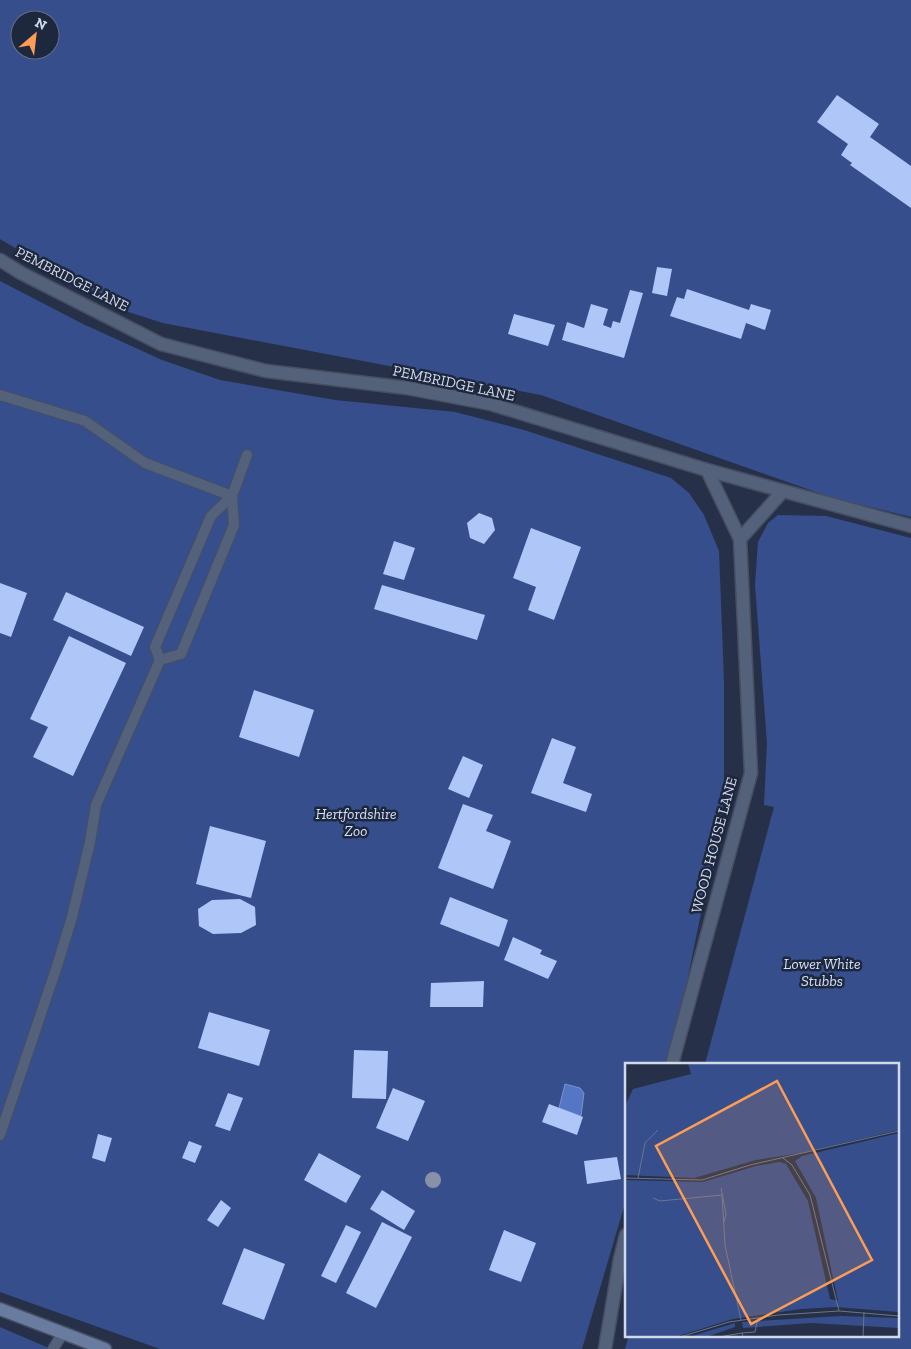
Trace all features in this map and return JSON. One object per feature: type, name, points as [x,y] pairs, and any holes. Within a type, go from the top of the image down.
[{"type":"street","name":"PEMBRIDGE LANE","points":[[0,260],[21,273],[161,344],[266,371],[407,388],[492,404],[707,470],[911,526]]},
{"type":"street","name":"WOOD HOUSE LANE","points":[[672,1063],[750,773],[740,539],[707,470]]},
{"type":"street","points":[[740,539],[783,491]]},
{"type":"street","points":[[605,1349],[625,1239]]},
{"type":"street","points":[[0,1308],[104,1349]]},
{"type":"lane","points":[[0,395],[85,421],[145,464],[232,496]]},
{"type":"lane","points":[[160,660],[181,654],[234,525],[232,496],[247,455]]},
{"type":"lane","points":[[0,1135],[72,917],[90,842],[96,805],[160,660],[155,647],[211,516],[232,496]]},
{"type":"lane","points":[[53,1349],[63,1333]]},
{"type":"green space","points":[[0,0],[911,0],[911,517],[830,497],[541,395],[163,323],[119,309],[0,239]]},
{"type":"green space","name":"Hertfordshire Zoo","points":[[0,281],[83,324],[162,360],[220,380],[335,400],[455,412],[524,430],[671,478],[689,493],[704,515],[719,551],[724,681],[724,800],[680,1016],[666,1063],[625,1063],[625,1203],[582,1349],[160,1349],[0,1292]]},
{"type":"green space","name":"Lower White Stubbs","points":[[778,515],[826,516],[911,538],[911,1349],[625,1349],[629,1336],[898,1336],[898,1063],[705,1063],[774,807],[764,805],[767,743],[755,585],[758,542],[768,523]]},
{"type":"green space","points":[[0,1327],[51,1349],[0,1349]]},
{"type":"shaded area","points":[[565,1084],[580,1088],[584,1093],[581,1116],[559,1108]]},
{"type":"building","points":[[837,95],[879,124],[870,137],[911,166],[911,208],[850,165],[852,163],[841,155],[848,144],[817,122]]},
{"type":"building","points":[[657,267],[672,269],[667,296],[652,293]]},
{"type":"building","points":[[687,289],[749,310],[751,304],[771,310],[765,330],[746,323],[741,339],[670,316],[677,297],[684,299]]},
{"type":"building","points":[[630,290],[643,293],[624,358],[562,340],[567,322],[584,328],[591,304],[608,309],[603,325],[611,328],[613,321],[620,323]]},
{"type":"building","points":[[514,314],[555,325],[548,346],[508,334]]},
{"type":"building","points":[[479,513],[492,518],[495,530],[484,544],[470,538],[467,523]]},
{"type":"building","points":[[531,528],[581,547],[554,620],[528,610],[536,587],[513,578]]},
{"type":"building","points":[[394,541],[415,548],[404,580],[383,574]]},
{"type":"building","points":[[0,583],[27,593],[11,637],[0,633]]},
{"type":"building","points":[[382,585],[485,615],[477,640],[374,609]]},
{"type":"building","points":[[66,592],[144,627],[131,656],[53,620]]},
{"type":"building","points":[[69,636],[126,663],[73,776],[33,757],[48,727],[30,719]]},
{"type":"building","points":[[254,690],[314,710],[299,757],[239,737]]},
{"type":"building","points":[[552,738],[576,747],[563,783],[592,794],[586,812],[531,793]]},
{"type":"building","points":[[463,756],[483,765],[469,798],[448,789]]},
{"type":"building","points":[[463,804],[493,815],[486,831],[511,841],[493,889],[438,868]]},
{"type":"building","points":[[210,826],[266,841],[251,898],[196,884]]},
{"type":"building","points":[[450,897],[508,920],[499,947],[440,924]]},
{"type":"building","points":[[240,899],[255,907],[256,925],[241,933],[213,934],[199,926],[198,909],[212,900]]},
{"type":"building","points":[[513,937],[542,950],[540,954],[557,961],[548,979],[504,960]]},
{"type":"building","points":[[484,981],[483,1007],[430,1007],[431,983]]},
{"type":"building","points":[[209,1012],[270,1030],[259,1066],[198,1048]]},
{"type":"building","points":[[354,1050],[388,1051],[386,1099],[352,1098]]},
{"type":"building","points":[[393,1088],[425,1101],[408,1141],[376,1128]]},
{"type":"building","points":[[228,1093],[243,1098],[230,1131],[215,1126]]},
{"type":"building","points":[[549,1104],[583,1117],[577,1135],[542,1122]]},
{"type":"building","points":[[98,1134],[112,1138],[105,1162],[92,1158]]},
{"type":"building","points":[[189,1141],[202,1146],[195,1163],[182,1158]]},
{"type":"building","points":[[319,1153],[361,1176],[346,1203],[304,1180]]},
{"type":"building","points":[[617,1157],[621,1179],[587,1184],[584,1161]]},
{"type":"building","points":[[382,1190],[415,1211],[404,1230],[370,1209]]},
{"type":"building","points":[[221,1200],[231,1208],[218,1227],[207,1220]]},
{"type":"building","points":[[382,1222],[412,1237],[376,1308],[346,1293]]},
{"type":"building","points":[[346,1225],[361,1232],[336,1283],[321,1276]]},
{"type":"building","points":[[504,1230],[536,1243],[521,1282],[489,1270]]},
{"type":"building","points":[[244,1248],[285,1264],[264,1320],[222,1304]]}]
